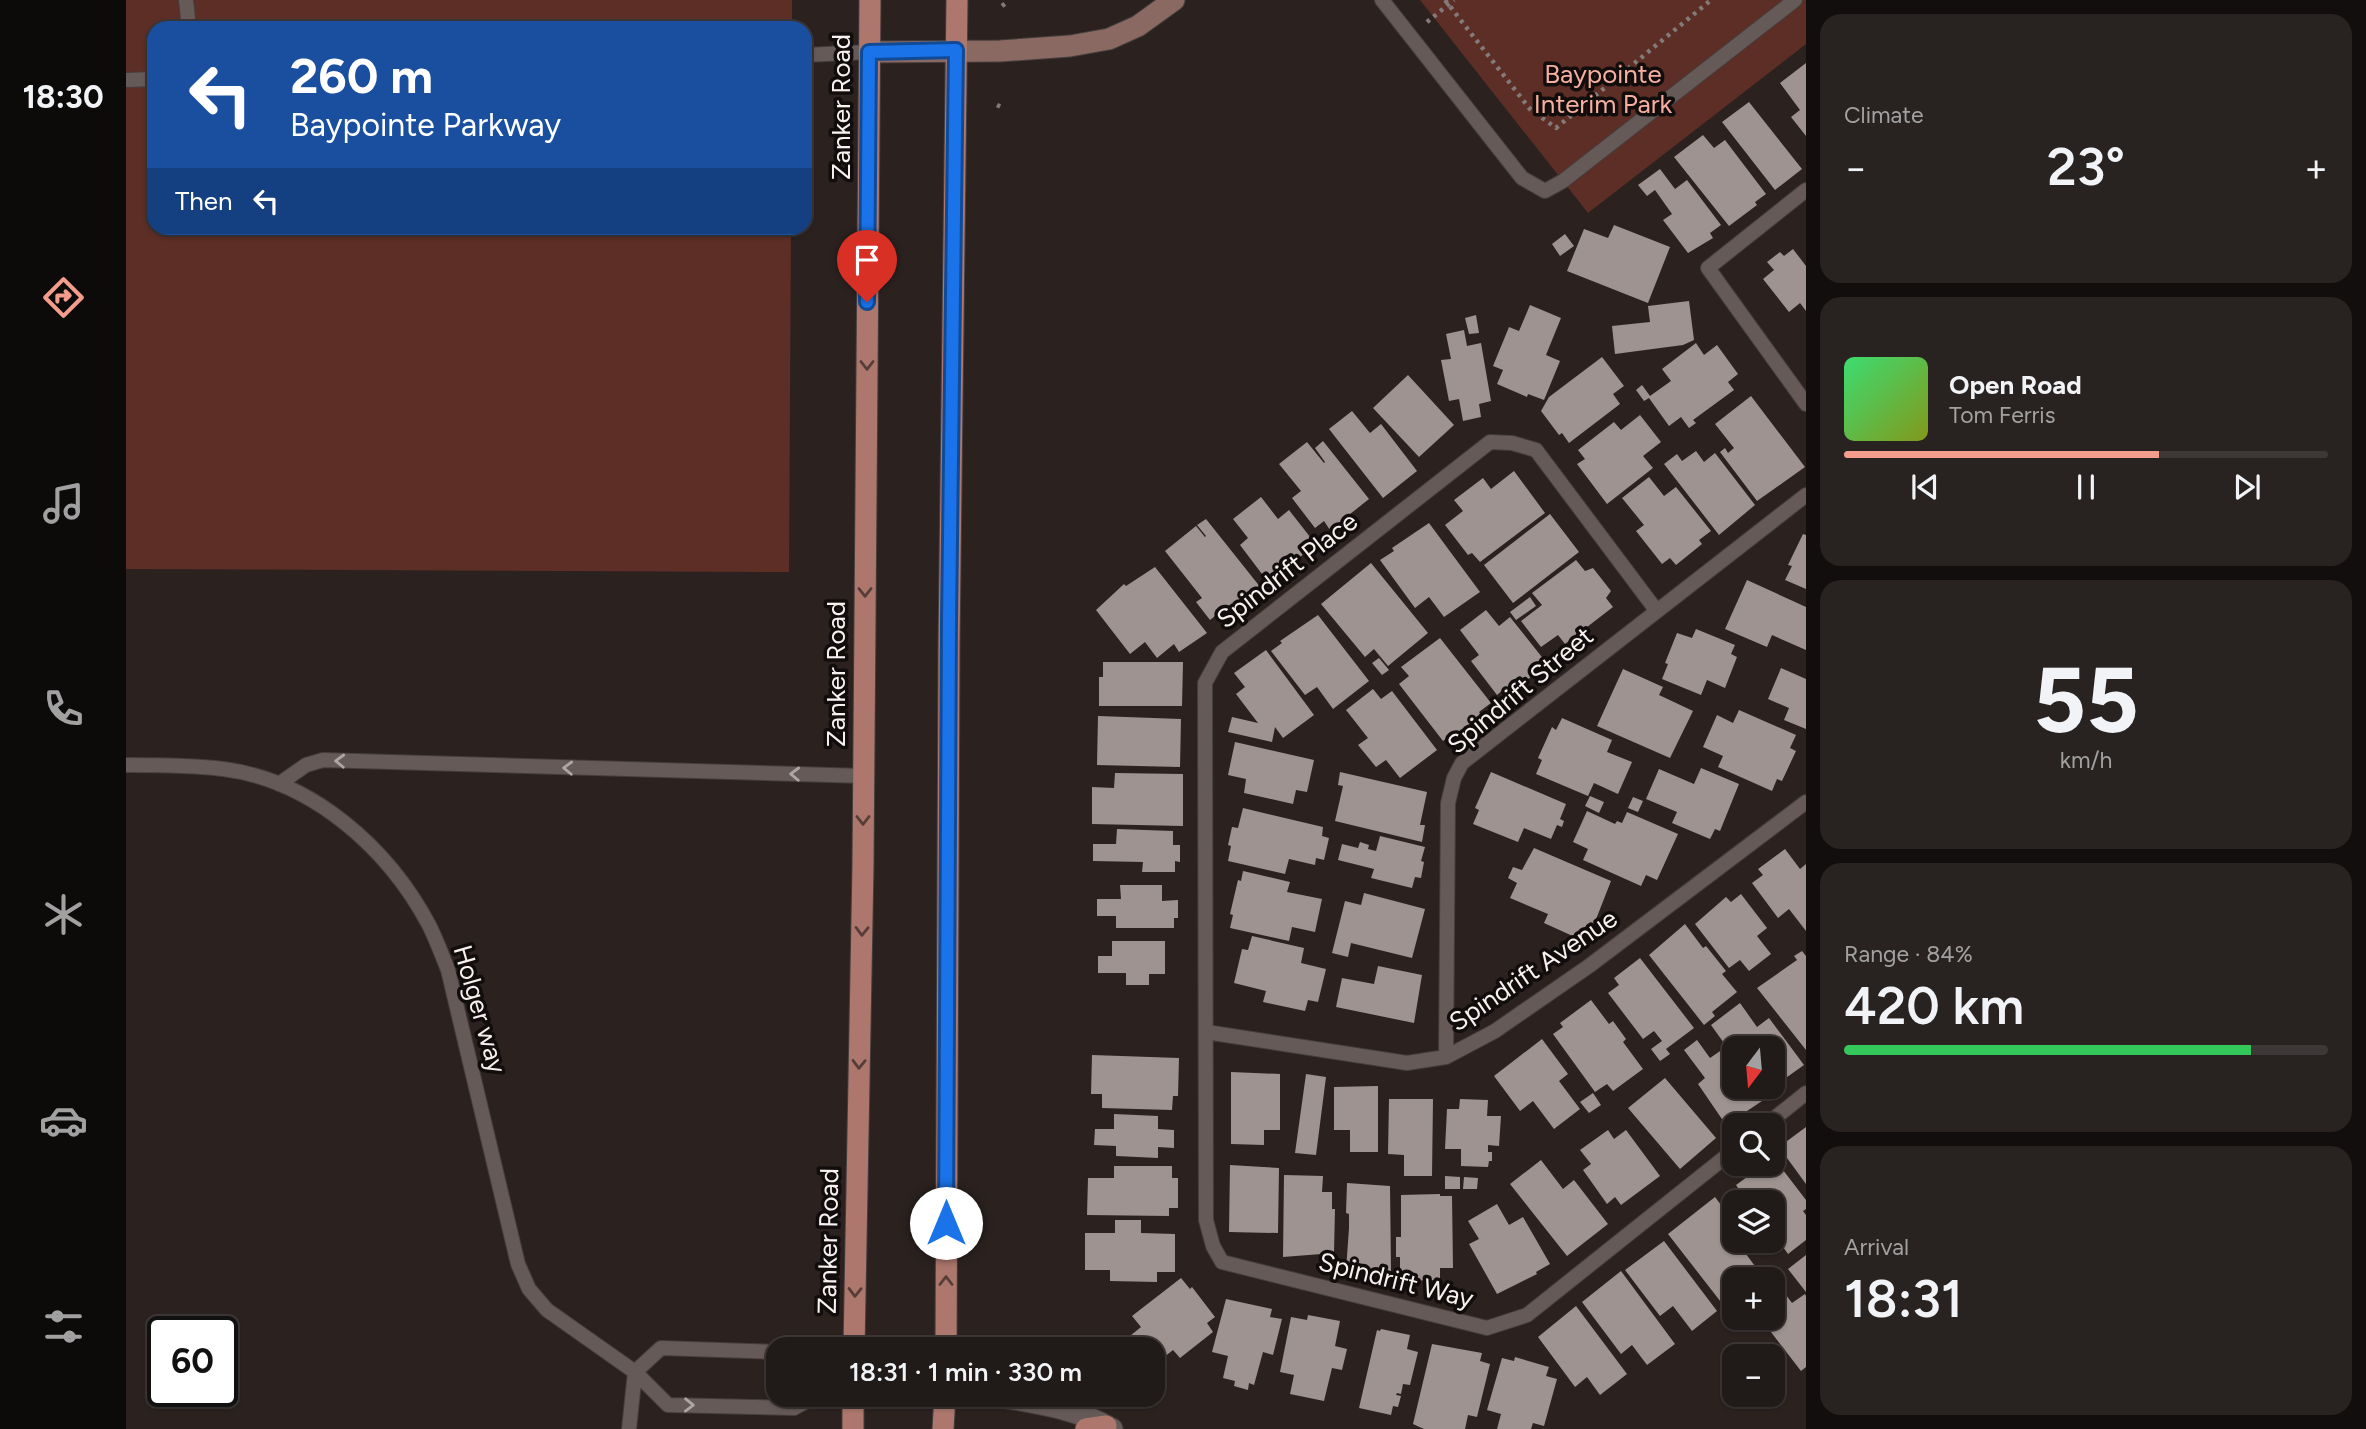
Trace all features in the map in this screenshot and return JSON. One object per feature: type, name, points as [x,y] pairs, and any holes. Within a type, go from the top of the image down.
[{"type":"main road","name":"Zanker Road","points":[[854,1337],[863,776],[870,0]]},
{"type":"main road","points":[[946,1337],[949,632],[957,0]]},
{"type":"main road","points":[[869,52],[1070,46],[1109,39],[1138,26],[1174,0]]},
{"type":"main road","points":[[853,1407],[853,1429]]},
{"type":"main road","points":[[943,1429],[944,1407]]},
{"type":"street","points":[[1059,1407],[1079,1413],[1101,1428]]},
{"type":"lane","points":[[186,0],[188,21]]},
{"type":"lane","points":[[1382,0],[1522,178],[1545,191],[1563,181],[1795,0]]},
{"type":"lane","points":[[812,55],[869,52]]},
{"type":"lane","points":[[126,80],[147,79]]},
{"type":"lane","points":[[1806,190],[1708,268],[1806,404]]},
{"type":"lane","name":"Spindrift Place","points":[[1206,1032],[1205,684],[1222,652],[1490,442],[1512,443],[1536,450],[1656,610]]},
{"type":"lane","name":"Spindrift Street","points":[[1446,1056],[1448,803],[1454,778],[1462,763],[1806,495]]},
{"type":"lane","points":[[279,784],[306,765],[323,761],[863,776]]},
{"type":"lane","name":"Holger way","points":[[126,765],[224,769],[279,784],[302,794],[342,820],[377,851],[405,886],[429,926],[448,970],[517,1264],[529,1289],[547,1310],[635,1372]]},
{"type":"lane","name":"Spindrift Avenue","points":[[1206,1032],[1406,1063],[1446,1056],[1496,1031],[1589,966],[1805,804]]},
{"type":"lane","name":"Spindrift Way","points":[[1206,1032],[1206,1220],[1213,1245],[1222,1262],[1487,1328],[1527,1315],[1722,1160]]},
{"type":"lane","points":[[1781,1113],[1806,1093]]},
{"type":"lane","points":[[629,1429],[635,1372],[661,1348],[766,1352]]},
{"type":"lane","points":[[635,1372],[668,1405],[796,1407]]},
{"type":"path","points":[[1411,37],[1447,2],[1454,0]]},
{"type":"path","points":[[1447,2],[1530,109],[1556,128],[1711,0]]},
{"type":"green space","points":[[126,0],[792,0],[792,21],[147,21],[147,235],[791,235],[789,572],[126,569]]},
{"type":"green space","name":"Baypointe Interim Park","points":[[1420,0],[1806,0],[1806,44],[1588,213]]},
{"type":"building","points":[[1806,63],[1806,136],[1791,117],[1800,110],[1780,83]]},
{"type":"building","points":[[1749,102],[1802,169],[1775,190],[1722,122]]},
{"type":"building","points":[[1703,135],[1714,148],[1725,140],[1766,194],[1755,202],[1757,205],[1729,226],[1674,157]]},
{"type":"building","points":[[1660,169],[1675,189],[1687,180],[1721,225],[1710,233],[1713,238],[1688,253],[1663,220],[1672,214],[1655,190],[1647,196],[1638,185]]},
{"type":"building","points":[[1614,225],[1670,247],[1648,303],[1567,271],[1584,229],[1608,238]]},
{"type":"building","points":[[1565,234],[1574,246],[1560,256],[1552,244]]},
{"type":"building","points":[[1793,249],[1806,266],[1806,311],[1800,303],[1789,312],[1763,279],[1774,270],[1767,262],[1780,252],[1784,256]]},
{"type":"building","points":[[1689,301],[1694,340],[1683,345],[1615,354],[1612,326],[1650,322],[1648,306]]},
{"type":"building","points":[[1530,305],[1561,318],[1546,355],[1560,361],[1544,400],[1528,394],[1527,397],[1497,384],[1503,370],[1493,366],[1509,327],[1519,331]]},
{"type":"building","points":[[1476,315],[1479,333],[1469,334],[1465,318]]},
{"type":"building","points":[[1464,330],[1467,346],[1481,343],[1491,401],[1479,404],[1481,417],[1463,421],[1459,399],[1449,401],[1441,360],[1451,359],[1446,334]]},
{"type":"building","points":[[1696,343],[1704,355],[1717,345],[1738,374],[1728,382],[1734,390],[1693,420],[1696,423],[1689,428],[1681,417],[1669,426],[1649,398],[1644,401],[1636,390],[1642,385],[1650,396],[1671,381],[1662,369]]},
{"type":"building","points":[[1602,357],[1624,386],[1613,394],[1620,404],[1569,443],[1562,433],[1559,435],[1541,411],[1549,397]]},
{"type":"building","points":[[1408,375],[1454,425],[1419,457],[1373,408]]},
{"type":"building","points":[[1751,396],[1805,467],[1757,501],[1720,452],[1725,448],[1728,453],[1734,448],[1715,424]]},
{"type":"building","points":[[1352,411],[1370,433],[1381,424],[1417,471],[1383,498],[1329,429]]},
{"type":"building","points":[[1640,415],[1661,442],[1643,456],[1653,468],[1607,504],[1577,464],[1585,459],[1578,450],[1614,422],[1621,430]]},
{"type":"building","points":[[1323,441],[1369,499],[1330,530],[1324,521],[1315,528],[1292,498],[1301,491],[1279,464],[1307,442],[1324,463],[1315,448]]},
{"type":"building","points":[[1696,451],[1704,462],[1715,453],[1755,505],[1719,535],[1664,464],[1677,454],[1682,461]]},
{"type":"building","points":[[1514,471],[1545,513],[1480,562],[1472,553],[1468,555],[1445,525],[1463,511],[1454,500],[1483,478],[1491,489]]},
{"type":"building","points":[[1649,477],[1664,496],[1676,487],[1711,531],[1699,540],[1702,544],[1676,565],[1670,558],[1662,564],[1636,531],[1644,525],[1622,498]]},
{"type":"building","points":[[1261,497],[1278,519],[1289,510],[1314,542],[1302,551],[1304,554],[1276,574],[1274,571],[1265,578],[1240,545],[1248,538],[1233,519]]},
{"type":"building","points":[[1550,514],[1579,552],[1513,603],[1484,565]]},
{"type":"building","points":[[1206,519],[1261,588],[1219,622],[1215,616],[1210,620],[1196,602],[1202,598],[1165,551],[1196,526],[1205,537],[1197,525]]},
{"type":"building","points":[[1429,523],[1480,592],[1444,617],[1429,597],[1415,608],[1380,560],[1394,551],[1392,548]]},
{"type":"building","points":[[1803,534],[1806,535],[1806,589],[1785,580],[1792,566],[1788,565]]},
{"type":"building","points":[[1576,560],[1585,571],[1593,568],[1611,591],[1606,598],[1613,607],[1565,644],[1558,635],[1541,647],[1521,621],[1542,605],[1532,593]]},
{"type":"building","points":[[1371,563],[1428,633],[1388,666],[1374,649],[1365,657],[1321,604]]},
{"type":"building","points":[[1155,567],[1207,633],[1179,652],[1174,644],[1157,658],[1145,642],[1130,654],[1096,610],[1124,584],[1126,586]]},
{"type":"building","points":[[1747,580],[1806,607],[1806,650],[1772,635],[1767,647],[1725,629]]},
{"type":"building","points":[[1530,597],[1536,606],[1516,620],[1510,612]]},
{"type":"building","points":[[1486,610],[1499,626],[1510,617],[1545,661],[1534,670],[1536,673],[1509,694],[1505,688],[1497,695],[1471,661],[1479,655],[1460,630]]},
{"type":"building","points":[[1318,615],[1369,681],[1333,709],[1317,687],[1305,695],[1271,651],[1282,643],[1280,641]]},
{"type":"building","points":[[1696,629],[1735,645],[1731,654],[1737,657],[1725,688],[1707,680],[1701,695],[1662,679],[1668,664],[1665,663],[1677,633],[1692,638]]},
{"type":"building","points":[[1440,638],[1491,703],[1479,712],[1481,715],[1443,741],[1399,684],[1409,676],[1401,667]]},
{"type":"building","points":[[1266,650],[1314,715],[1283,738],[1275,727],[1272,742],[1228,732],[1232,717],[1258,723],[1236,694],[1245,687],[1234,673]]},
{"type":"building","points":[[1379,658],[1389,670],[1382,675],[1372,663]]},
{"type":"building","points":[[1103,662],[1183,662],[1182,706],[1099,706],[1099,677],[1103,677]]},
{"type":"building","points":[[1781,668],[1806,679],[1806,729],[1784,720],[1789,708],[1768,699]]},
{"type":"building","points":[[1623,669],[1663,687],[1659,695],[1693,711],[1670,758],[1597,726]]},
{"type":"building","points":[[1373,689],[1381,699],[1392,691],[1437,750],[1400,778],[1386,760],[1376,767],[1358,745],[1368,738],[1346,710]]},
{"type":"building","points":[[1739,710],[1796,735],[1790,748],[1796,751],[1782,781],[1777,779],[1772,791],[1718,767],[1723,756],[1703,747],[1717,715],[1733,723]]},
{"type":"building","points":[[1098,716],[1181,719],[1180,767],[1097,765]]},
{"type":"building","points":[[1562,718],[1612,740],[1607,752],[1632,762],[1618,794],[1594,783],[1588,796],[1536,774],[1542,760],[1538,758],[1552,727],[1556,730]]},
{"type":"building","points":[[1235,742],[1314,760],[1307,792],[1296,790],[1293,804],[1244,793],[1246,779],[1228,775]]},
{"type":"building","points":[[1701,768],[1739,784],[1720,831],[1715,829],[1710,839],[1672,823],[1677,812],[1646,799],[1659,769],[1694,784]]},
{"type":"building","points":[[1340,772],[1427,792],[1420,825],[1425,825],[1422,842],[1335,821],[1343,786],[1338,785]]},
{"type":"building","points":[[1491,772],[1566,804],[1560,819],[1564,821],[1562,827],[1557,825],[1551,839],[1524,828],[1518,842],[1473,824],[1479,810],[1475,808]]},
{"type":"building","points":[[1115,773],[1183,774],[1183,826],[1092,824],[1092,787],[1114,788]]},
{"type":"building","points":[[1590,796],[1604,802],[1599,813],[1585,806]]},
{"type":"building","points":[[1633,797],[1643,801],[1638,812],[1628,808]]},
{"type":"building","points":[[1243,808],[1323,827],[1322,836],[1329,838],[1324,860],[1316,858],[1315,865],[1289,859],[1285,874],[1228,861],[1232,827],[1238,828]]},
{"type":"building","points":[[1587,811],[1615,824],[1617,821],[1622,823],[1627,812],[1678,834],[1657,880],[1646,875],[1641,886],[1583,860],[1588,849],[1573,842]]},
{"type":"building","points":[[1117,829],[1173,831],[1173,845],[1180,845],[1180,862],[1175,861],[1175,872],[1142,872],[1143,862],[1093,861],[1093,844],[1116,844]]},
{"type":"building","points":[[1380,836],[1425,847],[1421,861],[1424,862],[1421,878],[1415,877],[1412,888],[1371,878],[1374,869],[1338,860],[1342,844],[1358,848],[1360,842],[1369,845],[1368,849],[1376,851]]},
{"type":"building","points":[[1534,848],[1611,881],[1591,932],[1581,928],[1577,938],[1544,923],[1548,914],[1510,898],[1517,883],[1508,878],[1513,867],[1522,870]]},
{"type":"building","points":[[1785,849],[1800,869],[1806,864],[1806,931],[1789,909],[1778,918],[1752,883],[1763,875],[1758,869]]},
{"type":"building","points":[[1243,871],[1290,882],[1287,892],[1322,899],[1315,932],[1292,927],[1289,941],[1230,928],[1233,915],[1230,914],[1238,880],[1241,881]]},
{"type":"building","points":[[1120,885],[1162,885],[1162,901],[1178,900],[1178,918],[1174,918],[1174,928],[1116,928],[1116,916],[1097,916],[1097,899],[1121,899]]},
{"type":"building","points":[[1364,893],[1425,909],[1412,958],[1351,943],[1348,957],[1332,953],[1345,901],[1361,905]]},
{"type":"building","points":[[1741,894],[1767,928],[1757,936],[1771,954],[1749,971],[1740,960],[1729,968],[1695,924],[1726,897],[1731,902]]},
{"type":"building","points":[[1685,924],[1703,948],[1706,946],[1726,971],[1722,974],[1737,992],[1712,1012],[1715,1016],[1704,1025],[1649,955]]},
{"type":"building","points":[[1252,936],[1304,948],[1301,963],[1326,969],[1318,1002],[1308,1000],[1305,1011],[1263,1002],[1266,991],[1234,983],[1242,949],[1248,950]]},
{"type":"building","points":[[1112,941],[1165,941],[1165,974],[1149,974],[1149,985],[1126,985],[1126,973],[1098,973],[1098,956],[1112,956]]},
{"type":"building","points":[[1802,951],[1806,956],[1806,1050],[1757,988],[1797,960],[1794,956]]},
{"type":"building","points":[[1640,958],[1694,1028],[1666,1049],[1670,1054],[1660,1061],[1651,1049],[1662,1041],[1654,1031],[1643,1039],[1608,993],[1619,985],[1614,978]]},
{"type":"building","points":[[1378,966],[1422,975],[1414,1023],[1336,1007],[1342,978],[1374,984]]},
{"type":"building","points":[[1591,1000],[1609,1024],[1613,1021],[1626,1039],[1623,1042],[1643,1069],[1613,1091],[1607,1084],[1595,1092],[1553,1034],[1563,1027],[1560,1023]]},
{"type":"building","points":[[1740,1003],[1757,1027],[1769,1018],[1782,1036],[1722,1036],[1722,1040],[1711,1025]]},
{"type":"building","points":[[1542,1039],[1568,1074],[1559,1081],[1580,1109],[1554,1129],[1533,1101],[1520,1111],[1494,1076]]},
{"type":"building","points":[[1785,1039],[1804,1065],[1785,1079]]},
{"type":"building","points":[[1697,1040],[1710,1058],[1722,1050],[1722,1099],[1762,1101],[1744,1113],[1722,1113],[1722,1119],[1698,1084],[1705,1078],[1684,1050]]},
{"type":"building","points":[[1092,1055],[1179,1058],[1178,1096],[1173,1096],[1172,1110],[1102,1108],[1102,1094],[1091,1094]]},
{"type":"building","points":[[1231,1072],[1280,1074],[1280,1130],[1264,1130],[1264,1145],[1231,1144]]},
{"type":"building","points":[[1306,1074],[1326,1077],[1316,1155],[1295,1153]]},
{"type":"building","points":[[1665,1078],[1716,1138],[1680,1169],[1628,1108]]},
{"type":"building","points":[[1378,1086],[1378,1152],[1350,1152],[1350,1130],[1334,1130],[1334,1087]]},
{"type":"building","points":[[1593,1093],[1601,1105],[1589,1113],[1580,1102]]},
{"type":"building","points":[[1389,1099],[1433,1099],[1432,1176],[1404,1176],[1404,1155],[1388,1154]]},
{"type":"building","points":[[1460,1099],[1488,1100],[1487,1116],[1501,1116],[1499,1146],[1488,1145],[1488,1152],[1492,1152],[1492,1161],[1489,1161],[1488,1167],[1461,1166],[1461,1149],[1445,1149],[1447,1109],[1459,1109]]},
{"type":"building","points":[[1114,1114],[1158,1116],[1158,1129],[1174,1130],[1174,1148],[1158,1147],[1158,1158],[1116,1156],[1116,1146],[1094,1145],[1095,1129],[1114,1129]]},
{"type":"building","points":[[1806,1127],[1806,1184],[1785,1155],[1785,1143]]},
{"type":"building","points":[[1608,1130],[1614,1139],[1626,1130],[1660,1176],[1621,1205],[1615,1197],[1607,1204],[1583,1170],[1591,1164],[1580,1150]]},
{"type":"building","points":[[1541,1160],[1563,1189],[1574,1180],[1608,1224],[1567,1256],[1510,1184]]},
{"type":"building","points":[[1230,1165],[1279,1168],[1278,1233],[1229,1232]]},
{"type":"building","points":[[1114,1166],[1172,1166],[1172,1178],[1178,1178],[1178,1208],[1169,1208],[1169,1216],[1087,1215],[1088,1178],[1114,1178]]},
{"type":"building","points":[[1785,1173],[1806,1200],[1806,1209],[1803,1211],[1806,1215],[1806,1240],[1788,1254],[1785,1250],[1785,1190],[1739,1190],[1736,1185],[1748,1176],[1775,1177],[1785,1176]]},
{"type":"building","points":[[1284,1175],[1323,1176],[1322,1192],[1332,1192],[1332,1209],[1335,1209],[1334,1253],[1283,1257]]},
{"type":"building","points":[[1445,1176],[1460,1177],[1460,1189],[1445,1189]]},
{"type":"building","points":[[1464,1177],[1478,1178],[1477,1189],[1463,1189]]},
{"type":"building","points":[[1347,1183],[1390,1186],[1391,1271],[1375,1270],[1375,1277],[1357,1277],[1358,1270],[1346,1270],[1349,1228],[1349,1214],[1346,1213]]},
{"type":"building","points":[[1401,1195],[1452,1196],[1453,1268],[1440,1268],[1440,1280],[1400,1281],[1400,1257],[1396,1257],[1396,1237],[1401,1237]]},
{"type":"building","points":[[1715,1197],[1722,1206],[1722,1253],[1747,1253],[1756,1267],[1722,1267],[1722,1303],[1668,1234]]},
{"type":"building","points":[[1497,1204],[1509,1225],[1523,1217],[1550,1264],[1536,1272],[1537,1274],[1497,1294],[1469,1244],[1479,1239],[1468,1221]]},
{"type":"building","points":[[1115,1220],[1141,1220],[1141,1233],[1175,1234],[1175,1272],[1157,1272],[1157,1282],[1110,1281],[1110,1270],[1085,1270],[1085,1233],[1115,1233]]},
{"type":"building","points":[[1664,1241],[1717,1311],[1692,1331],[1673,1306],[1660,1316],[1625,1270]]},
{"type":"building","points":[[1806,1255],[1806,1292],[1788,1269]]},
{"type":"building","points":[[1621,1271],[1675,1344],[1647,1365],[1632,1345],[1621,1354],[1582,1302]]},
{"type":"building","points":[[1181,1278],[1190,1289],[1192,1287],[1215,1317],[1207,1323],[1213,1332],[1180,1358],[1173,1350],[1165,1356],[1165,1337],[1129,1337],[1141,1327],[1132,1316]]},
{"type":"building","points":[[1785,1294],[1792,1303],[1805,1294],[1806,1367],[1801,1371],[1785,1350],[1785,1344],[1780,1344],[1769,1330],[1785,1330]]},
{"type":"building","points":[[1226,1299],[1272,1309],[1270,1317],[1282,1319],[1273,1355],[1263,1352],[1254,1385],[1249,1383],[1248,1390],[1234,1386],[1235,1381],[1223,1378],[1228,1356],[1212,1352]]},
{"type":"building","points":[[1576,1306],[1627,1374],[1600,1395],[1587,1377],[1575,1387],[1538,1337]]},
{"type":"building","points":[[1308,1315],[1340,1321],[1335,1346],[1347,1349],[1342,1370],[1332,1368],[1324,1401],[1290,1394],[1294,1375],[1280,1372],[1291,1317],[1307,1320]]},
{"type":"building","points":[[1377,1330],[1410,1335],[1407,1349],[1418,1352],[1410,1385],[1403,1384],[1401,1394],[1397,1393],[1396,1395],[1401,1396],[1398,1407],[1393,1406],[1391,1415],[1359,1408]]},
{"type":"building","points":[[1432,1344],[1482,1353],[1480,1361],[1490,1364],[1477,1417],[1468,1415],[1465,1429],[1424,1429],[1413,1424]]},
{"type":"building","points":[[1515,1357],[1549,1367],[1546,1376],[1557,1379],[1544,1426],[1533,1423],[1531,1429],[1497,1429],[1501,1414],[1487,1410],[1502,1358],[1514,1361]]},
{"type":"route","points":[[867,302],[869,52],[956,50],[949,621],[946,1223]]}]
